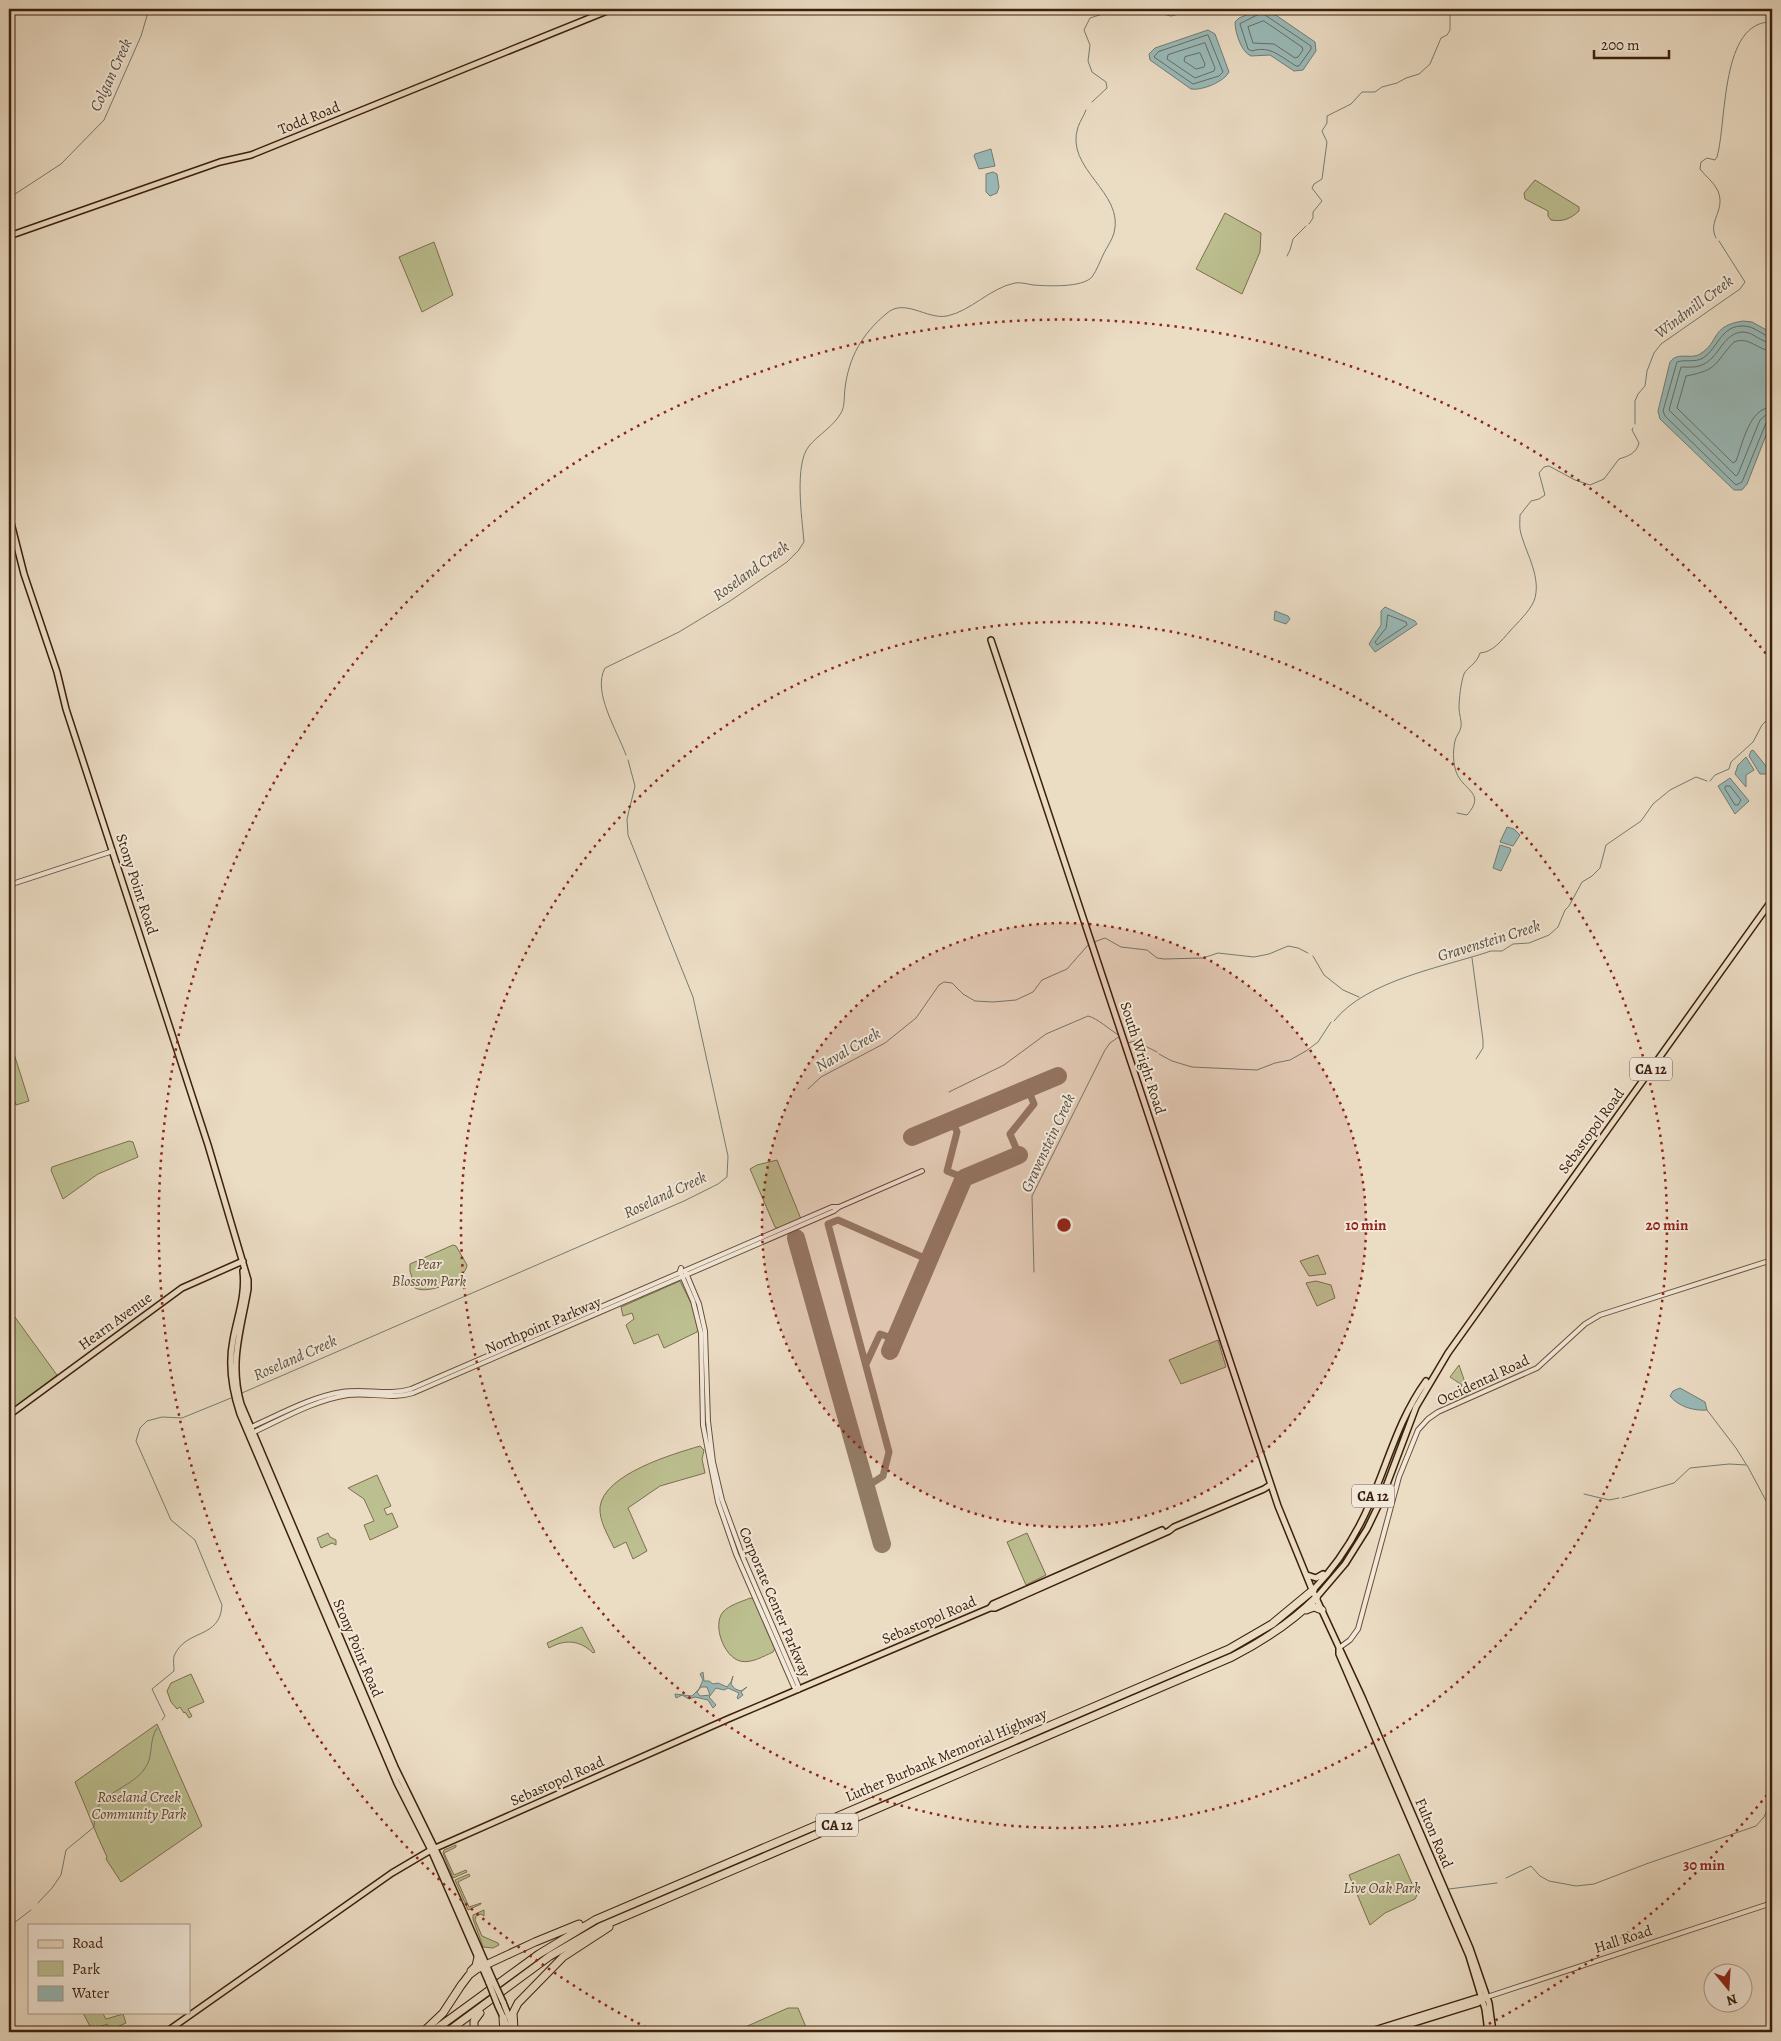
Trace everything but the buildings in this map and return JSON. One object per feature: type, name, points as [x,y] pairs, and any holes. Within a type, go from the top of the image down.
[{"type":"highway","name":"Luther Burbank Memorial Highway","points":[[432,2032],[546,1949],[580,1928],[610,1913],[1229,1649],[1272,1624],[1313,1590]]},
{"type":"highway","name":"Luther Burbank Memorial Highway","points":[[447,2032],[557,1952],[593,1930],[1232,1657],[1267,1637],[1316,1598]]},
{"type":"highway","points":[[1299,1613],[1311,1608],[1322,1610]]},
{"type":"highway","points":[[513,2031],[512,2015],[515,2006],[566,1955],[608,1927],[702,1882]]},
{"type":"highway","points":[[423,2032],[440,2017],[472,1972],[541,1939],[610,1913]]},
{"type":"highway","points":[[460,1987],[466,1976],[476,1966],[478,1956]]},
{"type":"highway","points":[[474,2032],[473,2025],[476,2017],[515,1982]]},
{"type":"highway","points":[[503,2018],[504,2032]]},
{"type":"main road","name":"Todd Road","points":[[9,236],[220,162],[251,155],[612,9]]},
{"type":"main road","name":"Stony Point Road","points":[[9,515],[26,580],[57,672],[66,709],[208,1145],[243,1261],[243,1299],[232,1342],[231,1362],[234,1394],[391,1770],[432,1849],[513,2031]]},
{"type":"main road","name":"South Wright Road","points":[[991,640],[1270,1485],[1306,1574]]},
{"type":"main road","name":"Sebastopol Road","points":[[1313,1590],[1342,1554],[1370,1503],[1406,1414],[1423,1386],[1772,900]]},
{"type":"main road","name":"Hearn Avenue","points":[[9,1415],[182,1288],[243,1261]]},
{"type":"main road","name":"Sebastopol Road","points":[[1316,1598],[1345,1564],[1367,1529],[1419,1401],[1448,1353]]},
{"type":"main road","name":"Stony Point Road","points":[[249,1431],[394,1765],[420,1817],[458,1915],[478,1956],[485,1966]]},
{"type":"main road","name":"Sebastopol Road","points":[[166,2032],[392,1872],[432,1849],[798,1690],[990,1608],[995,1608],[1169,1531],[1214,1508],[1270,1485]]},
{"type":"main road","points":[[1306,1574],[1319,1578],[1342,1554]]},
{"type":"main road","name":"Fulton Road","points":[[1306,1574],[1469,1956],[1491,2012],[1492,2032]]},
{"type":"main road","points":[[410,1808],[416,1816],[420,1817]]},
{"type":"main road","name":"Fulton Road","points":[[1484,1998],[1488,2032]]},
{"type":"main road","points":[[1368,2032],[1484,1998]]},
{"type":"main road","points":[[1386,2032],[1484,1998]]},
{"type":"main road","name":"Stony Point Road","points":[[500,2004],[503,2018],[513,2031]]},
{"type":"street","points":[[9,885],[113,851]]},
{"type":"street","name":"Northpoint Parkway","points":[[249,1431],[332,1398],[351,1395],[394,1397],[413,1393],[832,1207],[839,1207],[922,1171]]},
{"type":"street","name":"Occidental Road","points":[[1339,1648],[1350,1640],[1358,1629],[1394,1490],[1415,1436],[1428,1419],[1438,1412],[1537,1368],[1585,1324],[1597,1317],[1772,1260]]},
{"type":"street","name":"Corporate Center Parkway","points":[[684,1274],[701,1333],[703,1425],[718,1502],[736,1554],[794,1686],[798,1690]]},
{"type":"street","name":"Hall Road","points":[[1484,1998],[1772,1903]]},
{"type":"green space","points":[[1535,180],[1579,207],[1579,211],[1566,219],[1559,221],[1551,220],[1548,216],[1548,211],[1525,199],[1524,193]]},
{"type":"green space","points":[[1225,213],[1261,233],[1260,252],[1242,294],[1196,269]]},
{"type":"green space","points":[[434,242],[453,295],[422,312],[399,257]]},
{"type":"green space","points":[[9,1038],[29,1101],[16,1105],[9,1084]]},
{"type":"green space","points":[[129,1141],[133,1142],[138,1157],[98,1174],[63,1199],[51,1170],[52,1167]]},
{"type":"green space","points":[[777,1160],[801,1219],[779,1229],[775,1227],[750,1169],[757,1165]]},
{"type":"green space","name":"Pear Blossom Park","points":[[453,1245],[456,1246],[467,1265],[465,1271],[454,1281],[446,1285],[421,1290],[415,1288],[410,1264]]},
{"type":"green space","points":[[1318,1255],[1326,1274],[1309,1276],[1300,1261]]},
{"type":"green space","points":[[680,1281],[693,1307],[697,1332],[664,1348],[658,1334],[634,1344],[626,1325],[634,1319],[632,1313],[623,1316],[621,1307]]},
{"type":"green space","points":[[1316,1281],[1331,1285],[1335,1298],[1317,1306],[1306,1283]]},
{"type":"green space","points":[[9,1309],[57,1375],[9,1412]]},
{"type":"green space","points":[[1218,1340],[1226,1367],[1181,1384],[1169,1360]]},
{"type":"green space","points":[[1459,1365],[1469,1394],[1461,1398],[1455,1395],[1462,1385],[1450,1377]]},
{"type":"green space","points":[[700,1446],[704,1450],[702,1459],[705,1473],[660,1486],[628,1508],[647,1551],[633,1559],[626,1542],[614,1548],[604,1528],[600,1512],[604,1495],[626,1475],[641,1467]]},
{"type":"green space","points":[[377,1475],[391,1506],[384,1509],[387,1515],[392,1513],[398,1527],[370,1540],[364,1525],[374,1521],[364,1499],[348,1488]]},
{"type":"green space","points":[[328,1533],[330,1537],[336,1540],[336,1545],[332,1543],[321,1548],[317,1538]]},
{"type":"green space","points":[[1027,1533],[1046,1575],[1026,1585],[1007,1542]]},
{"type":"green space","points":[[750,1598],[754,1599],[775,1648],[773,1652],[762,1657],[744,1662],[734,1658],[729,1653],[721,1640],[719,1625],[723,1612]]},
{"type":"green space","points":[[582,1627],[595,1652],[593,1653],[583,1645],[572,1642],[561,1643],[549,1648],[547,1643]]},
{"type":"green space","points":[[191,1674],[204,1702],[188,1709],[192,1716],[189,1718],[180,1707],[177,1709],[171,1702],[167,1691],[171,1683]]},
{"type":"green space","name":"Roseland Creek Community Park","points":[[157,1724],[202,1826],[121,1882],[106,1859],[107,1857],[75,1782]]},
{"type":"green space","points":[[456,1845],[456,1847],[444,1853],[454,1875],[466,1870],[467,1872],[453,1878],[443,1853],[444,1850]]},
{"type":"green space","name":"Live Oak Park","points":[[1399,1854],[1417,1895],[1415,1899],[1385,1913],[1370,1925],[1349,1875]]},
{"type":"green space","points":[[469,1874],[470,1876],[458,1882],[469,1907],[481,1904],[468,1910],[455,1880]]},
{"type":"green space","points":[[484,1910],[484,1916],[481,1914],[476,1916],[475,1920],[482,1936],[498,1943],[499,1945],[493,1948],[483,1947],[473,1919],[473,1915]]},
{"type":"green space","points":[[788,2008],[798,2008],[808,2032],[734,2032]]},
{"type":"green space","points":[[84,2014],[103,2014],[106,2019],[123,2014],[126,2023],[110,2030],[107,2024],[92,2030]]},
{"type":"water","points":[[1261,9],[1267,9],[1315,42],[1316,51],[1303,70],[1294,71],[1270,55],[1251,56],[1244,50],[1237,36],[1235,22],[1239,18]]},
{"type":"water","points":[[1208,30],[1215,34],[1229,72],[1212,85],[1200,89],[1191,89],[1150,60],[1149,54],[1155,48]]},
{"type":"water","points":[[991,149],[995,166],[979,169],[975,154]]},
{"type":"water","points":[[993,172],[997,174],[999,187],[997,193],[990,196],[986,192],[986,174]]},
{"type":"water","points":[[1752,322],[1772,333],[1772,420],[1747,484],[1742,490],[1734,490],[1660,419],[1658,411],[1670,362],[1680,356],[1696,356],[1700,354],[1711,344],[1720,330],[1732,323]]},
{"type":"water","points":[[1385,607],[1415,621],[1417,624],[1375,652],[1369,644],[1381,625],[1381,611]]},
{"type":"water","points":[[1275,611],[1288,616],[1290,619],[1286,624],[1274,620]]},
{"type":"water","points":[[1753,750],[1770,771],[1768,774],[1760,774],[1749,756]]},
{"type":"water","points":[[1746,757],[1754,770],[1746,775],[1746,787],[1735,774],[1738,765]]},
{"type":"water","points":[[1730,778],[1749,801],[1735,814],[1718,786]]},
{"type":"water","points":[[1507,827],[1514,829],[1520,835],[1513,846],[1500,842]]},
{"type":"water","points":[[1500,845],[1511,850],[1501,871],[1493,868]]},
{"type":"water","points":[[1680,1388],[1705,1402],[1707,1410],[1687,1407],[1674,1400],[1670,1396],[1673,1391]]},
{"type":"water","points":[[703,1672],[704,1681],[709,1681],[713,1684],[718,1683],[727,1687],[733,1676],[731,1684],[735,1689],[741,1691],[747,1687],[741,1692],[743,1695],[738,1699],[739,1693],[728,1688],[724,1690],[716,1688],[709,1697],[716,1705],[713,1708],[708,1700],[695,1697],[689,1699],[682,1695],[676,1698],[675,1694],[692,1696],[699,1689],[703,1680],[700,1674]],"holes":[[[701,1687],[707,1687],[710,1695],[700,1696],[697,1692]]]},
{"type":"waterway","name":"Colgan Creek","points":[[9,198],[61,164],[104,120],[141,36],[149,9]]},
{"type":"waterway","name":"Roseland Creek","points":[[1092,102],[1107,88],[1106,82],[1092,72],[1088,61],[1090,45],[1084,30],[1090,18],[1109,12],[1154,12],[1171,16],[1198,9]]},
{"type":"waterway","points":[[1309,224],[1313,218],[1313,212],[1322,201],[1312,188],[1314,184],[1322,179],[1327,142],[1322,131],[1327,123],[1327,116],[1351,104],[1362,92],[1375,92],[1382,87],[1419,74],[1430,64],[1441,38],[1447,35],[1450,30],[1450,9]]},
{"type":"waterway","name":"Windmill Creek","points":[[1716,238],[1714,226],[1720,198],[1714,185],[1700,169],[1701,162],[1707,158],[1715,160],[1717,157],[1729,76],[1734,55],[1743,37],[1755,26],[1772,22]]},
{"type":"waterway","name":"Roseland Creek","points":[[626,755],[607,711],[604,699],[602,678],[605,668],[679,632],[730,601],[787,562],[798,551],[804,542],[800,492],[804,454],[809,446],[841,413],[847,377],[853,356],[870,330],[893,309],[908,308],[932,315],[947,316],[964,309],[997,290],[1015,283],[1064,286],[1081,283],[1092,277],[1113,236],[1115,218],[1111,205],[1079,156],[1076,142],[1078,127],[1086,110]]},
{"type":"waterway","points":[[1287,256],[1293,239],[1306,226]]},
{"type":"waterway","name":"Windmill Creek","points":[[1635,424],[1635,401],[1645,386],[1647,371],[1654,353],[1661,344],[1740,289],[1745,282],[1719,241]]},
{"type":"waterway","name":"Windmill Creek","points":[[1457,813],[1467,815],[1475,801],[1471,791],[1458,776],[1454,762],[1454,744],[1461,727],[1459,704],[1463,677],[1480,653],[1489,651],[1500,642],[1526,613],[1534,601],[1536,593],[1535,576],[1520,532],[1520,515],[1531,501],[1545,495],[1539,473],[1544,467],[1549,466],[1575,480],[1590,485],[1604,479],[1619,459],[1631,454],[1638,447],[1639,443],[1632,430],[1633,428]]},
{"type":"waterway","name":"Gravenstein Creek","points":[[1710,781],[1715,775],[1729,769],[1731,762],[1753,742],[1762,725],[1772,715]]},
{"type":"waterway","name":"Roseland Creek","points":[[242,1393],[684,1201],[718,1184],[727,1177],[728,1156],[693,997],[628,835],[627,819],[635,786],[628,760]]},
{"type":"waterway","name":"Gravenstein Creek","points":[[1334,1021],[1348,1007],[1365,995],[1385,985],[1429,969],[1491,951],[1502,951],[1513,944],[1529,943],[1549,935],[1558,927],[1565,910],[1582,882],[1600,868],[1606,845],[1641,821],[1653,804],[1670,790],[1696,777],[1707,781]]},
{"type":"waterway","name":"Naval Creek","points":[[1094,942],[1105,938],[1121,947],[1147,950],[1157,958],[1164,959],[1203,958],[1218,953],[1254,957],[1269,954],[1288,946],[1308,953]]},
{"type":"waterway","name":"Naval Creek","points":[[808,1089],[821,1077],[885,1043],[916,1018],[939,985],[944,982],[952,983],[963,994],[975,1001],[1016,1000],[1033,992],[1042,980],[1067,969],[1089,944]]},
{"type":"waterway","name":"Naval Creek","points":[[1313,956],[1324,975],[1343,990],[1359,997]]},
{"type":"waterway","points":[[1472,958],[1483,1040],[1483,1048],[1476,1059]]},
{"type":"waterway","name":"Gravenstein Creek","points":[[949,1092],[1004,1065],[1046,1034],[1088,1016],[1120,1036],[1110,1043],[1105,1050],[1032,1196],[1034,1272]]},
{"type":"waterway","name":"Gravenstein Creek","points":[[1159,1054],[1172,1061],[1192,1067],[1257,1070],[1290,1060],[1306,1051],[1318,1042],[1331,1022]]},
{"type":"waterway","name":"Gravenstein Creek","points":[[1125,1036],[1128,1043],[1135,1041],[1157,1052]]},
{"type":"waterway","name":"Roseland Creek","points":[[162,1720],[165,1716],[152,1689],[174,1671],[174,1656],[179,1647],[215,1624],[220,1616],[222,1605],[195,1540],[171,1520],[136,1441],[140,1428],[147,1421],[162,1417],[182,1418],[231,1398]]},
{"type":"waterway","points":[[1707,1410],[1746,1464]]},
{"type":"waterway","points":[[1622,1498],[1674,1483],[1690,1468],[1729,1464],[1747,1465],[1772,1512]]},
{"type":"waterway","points":[[1584,1494],[1609,1500],[1619,1498]]},
{"type":"waterway","name":"Roseland Creek","points":[[38,1903],[61,1875],[66,1850],[94,1827],[97,1808],[108,1796],[137,1777],[147,1765],[153,1737],[157,1728]]},
{"type":"waterway","points":[[1506,1878],[1531,1866],[1540,1876],[1549,1881],[1576,1886],[1594,1884],[1756,1826],[1764,1817],[1772,1799]]},
{"type":"waterway","points":[[1449,1889],[1497,1883]]},
{"type":"waterway","name":"Roseland Creek","points":[[14,1923],[31,1910]]},
{"type":"taxiway","points":[[1019,1155],[1010,1134],[1034,1104],[1028,1089]]},
{"type":"taxiway","points":[[952,1120],[957,1132],[947,1171],[964,1178]]},
{"type":"taxiway","points":[[866,1487],[883,1476],[889,1452],[828,1224],[838,1220],[929,1260]]},
{"type":"taxiway","points":[[866,1364],[880,1334],[895,1339]]},
{"type":"runway","points":[[912,1137],[1058,1076]]},
{"type":"runway","points":[[890,1351],[964,1178],[1019,1155]]},
{"type":"runway","points":[[796,1238],[882,1544]]}]
